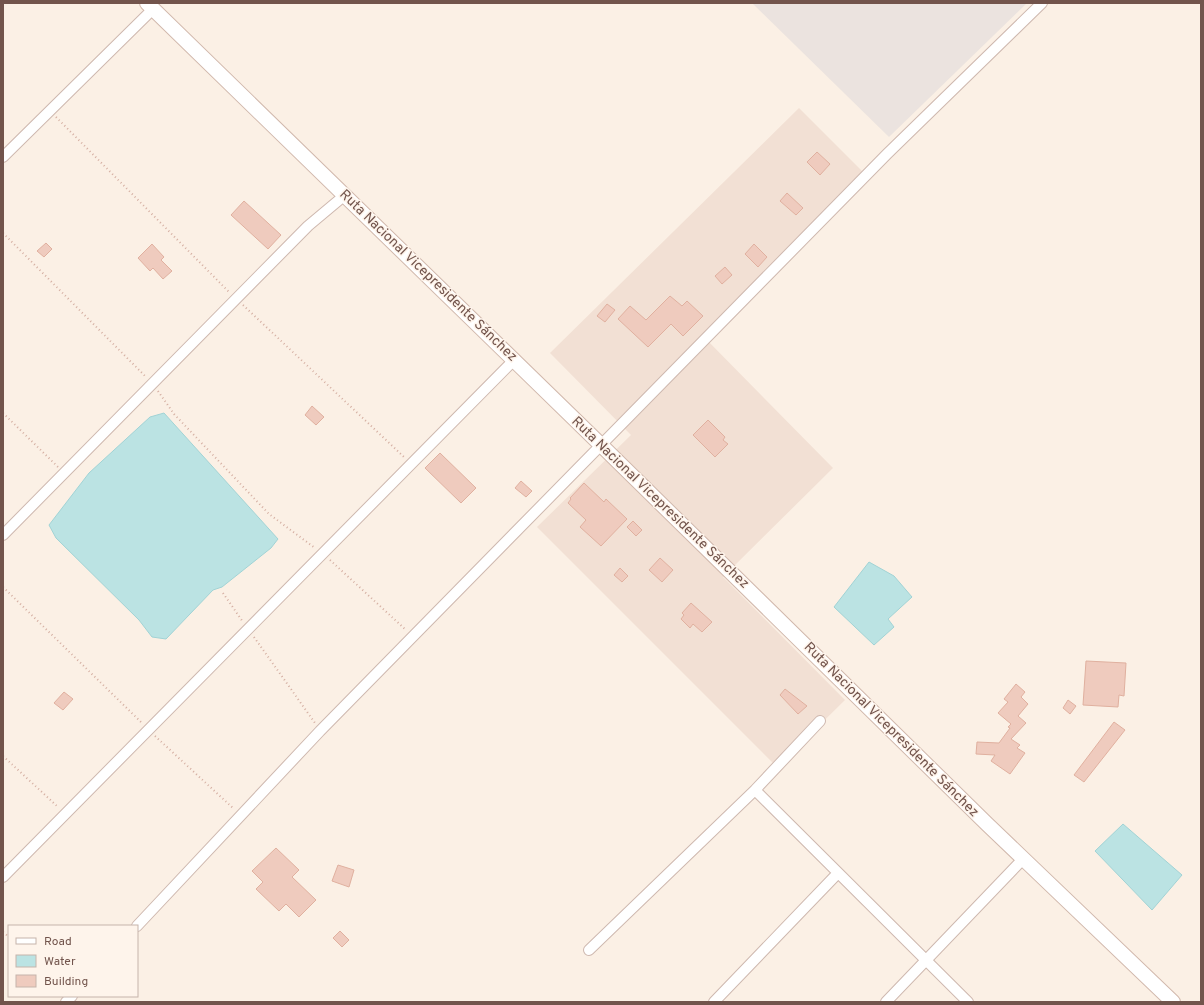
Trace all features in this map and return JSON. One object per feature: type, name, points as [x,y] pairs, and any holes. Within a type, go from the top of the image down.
[{"type":"street","points":[[138,925],[320,731],[887,154],[1042,3]]},
{"type":"street","points":[[3,157],[50,111],[150,6]]},
{"type":"street","name":"Ruta Nacional Vicepresidente Sánchez","points":[[150,6],[1023,859],[1173,1002]]},
{"type":"street","points":[[3,535],[308,226],[345,195]]},
{"type":"street","points":[[3,877],[514,360]]},
{"type":"street","points":[[590,950],[755,790],[820,721]]},
{"type":"street","points":[[755,790],[968,1002]]},
{"type":"street","points":[[886,1002],[1023,859]]},
{"type":"street","points":[[714,1002],[838,873]]},
{"type":"path","points":[[50,111],[236,299],[411,464]]},
{"type":"path","points":[[3,233],[153,384],[174,414],[269,514],[322,553],[413,637]]},
{"type":"path","points":[[3,413],[64,473]]},
{"type":"path","points":[[3,587],[148,729],[241,816]]},
{"type":"path","points":[[223,593],[320,731]]},
{"type":"path","points":[[3,756],[65,814]]},
{"type":"shaded area","points":[[752,3],[1027,3],[889,137]]},
{"type":"shaded area","points":[[799,108],[867,176],[704,337],[833,468],[723,577],[845,700],[777,767],[537,527],[631,435],[550,353]]},
{"type":"water","points":[[164,413],[278,539],[271,548],[222,587],[213,590],[166,639],[152,637],[139,620],[56,538],[49,525],[89,473],[150,417]]},
{"type":"water","points":[[869,562],[894,576],[912,597],[888,619],[894,627],[874,645],[834,607]]},
{"type":"water","points":[[1123,824],[1182,875],[1152,910],[1095,851]]},
{"type":"building","points":[[817,152],[830,164],[820,175],[807,162]]},
{"type":"building","points":[[787,193],[803,208],[796,215],[780,201]]},
{"type":"building","points":[[244,201],[281,235],[268,249],[231,215]]},
{"type":"building","points":[[46,243],[52,249],[44,257],[37,251]]},
{"type":"building","points":[[152,244],[164,257],[161,260],[172,271],[163,279],[153,268],[150,271],[138,258]]},
{"type":"building","points":[[754,244],[767,257],[758,267],[745,254]]},
{"type":"building","points":[[725,267],[732,275],[722,284],[715,276]]},
{"type":"building","points":[[670,296],[682,306],[687,301],[703,316],[683,336],[671,324],[648,347],[618,319],[630,306],[646,320]]},
{"type":"building","points":[[607,304],[615,310],[605,322],[597,316]]},
{"type":"building","points":[[312,406],[324,417],[316,425],[305,415]]},
{"type":"building","points":[[708,420],[725,437],[723,440],[728,444],[715,457],[693,435]]},
{"type":"building","points":[[440,453],[476,488],[461,503],[425,468]]},
{"type":"building","points":[[521,481],[532,491],[526,497],[515,488]]},
{"type":"building","points":[[584,483],[604,502],[606,499],[627,519],[601,546],[580,527],[586,520],[568,503],[571,499],[570,498]]},
{"type":"building","points":[[633,521],[642,530],[636,536],[627,527]]},
{"type":"building","points":[[660,558],[673,570],[662,582],[649,570]]},
{"type":"building","points":[[620,568],[628,576],[622,582],[614,575]]},
{"type":"building","points":[[691,603],[712,622],[702,632],[693,624],[690,628],[681,619],[684,615],[682,613]]},
{"type":"building","points":[[1086,661],[1126,663],[1124,696],[1119,695],[1118,707],[1083,705]]},
{"type":"building","points":[[1016,684],[1025,692],[1021,697],[1028,704],[1018,716],[1026,723],[1011,739],[1020,745],[1017,748],[1025,753],[1010,774],[991,761],[995,755],[976,754],[977,742],[999,743],[1010,728],[1008,727],[1011,724],[998,713],[1008,702],[1004,699]]},
{"type":"building","points":[[785,689],[807,706],[798,714],[780,695]]},
{"type":"building","points":[[64,692],[73,699],[63,710],[54,703]]},
{"type":"building","points":[[1068,700],[1076,706],[1070,714],[1063,708]]},
{"type":"building","points":[[1114,722],[1125,730],[1084,782],[1074,775]]},
{"type":"building","points":[[276,848],[299,870],[292,877],[316,900],[299,917],[286,904],[279,911],[256,889],[263,882],[252,871]]},
{"type":"building","points":[[338,865],[354,870],[349,887],[332,881]]},
{"type":"building","points":[[340,931],[349,940],[342,947],[333,938]]}]
